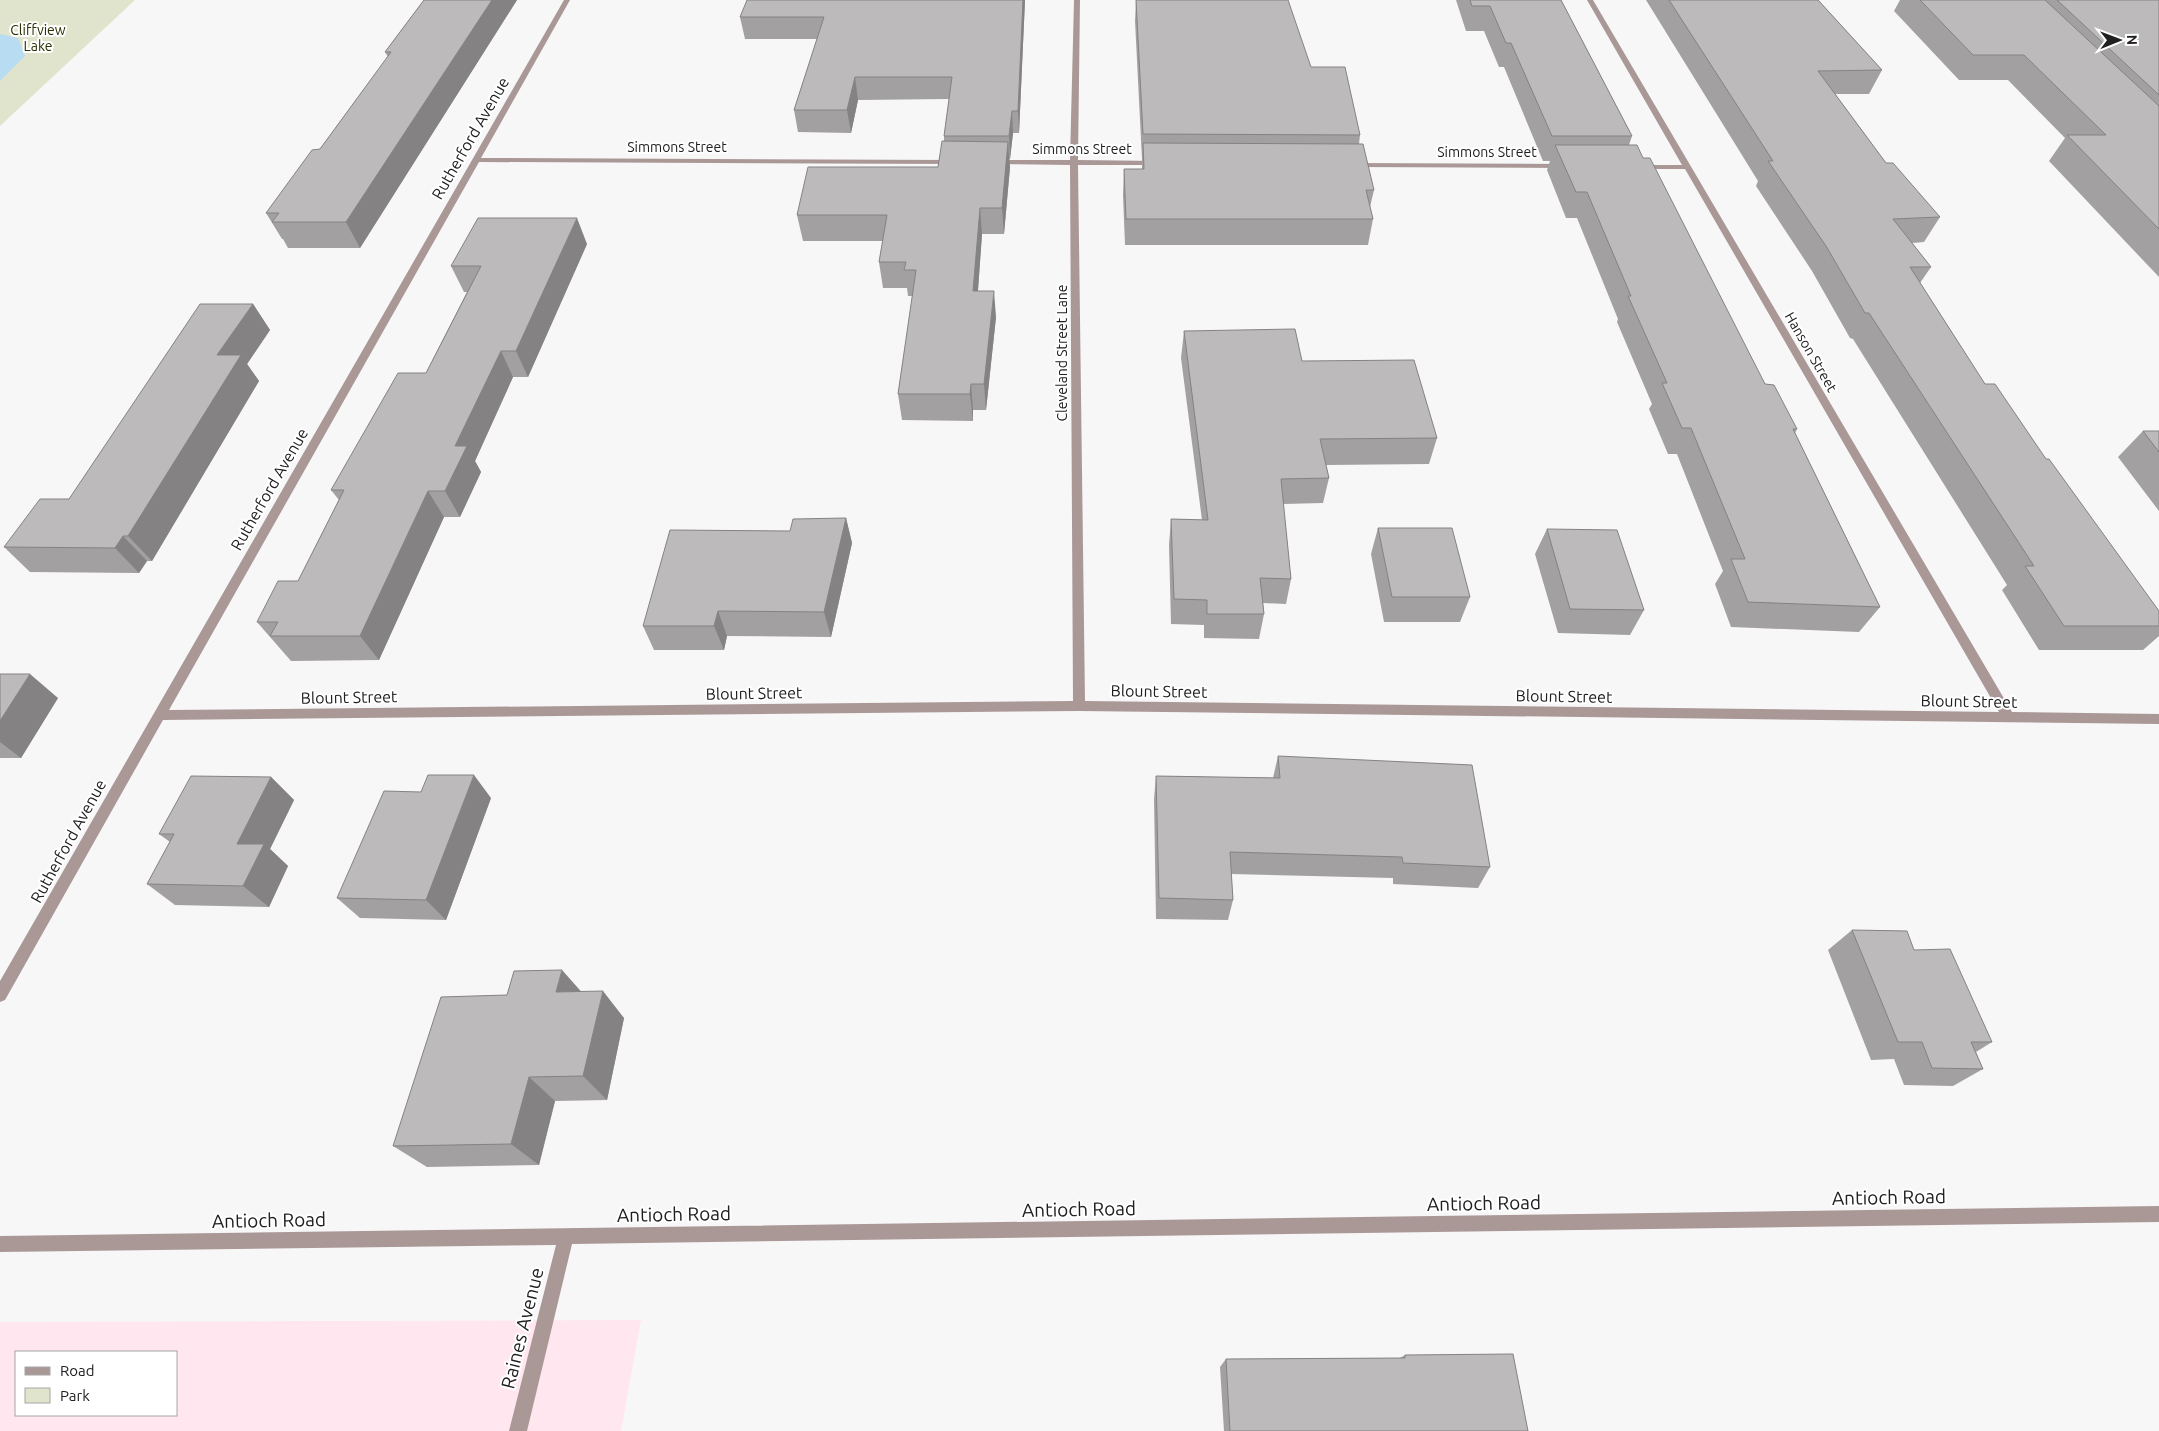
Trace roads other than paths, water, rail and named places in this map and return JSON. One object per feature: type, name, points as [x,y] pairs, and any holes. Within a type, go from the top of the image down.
[{"type":"street","name":"Rutherford Avenue","points":[[0,996],[567,0]]},
{"type":"street","name":"Cleveland Street Lane","points":[[1077,0],[1074,162],[1079,706]]},
{"type":"street","name":"Hanson Street","points":[[1590,0],[2009,718]]},
{"type":"street","name":"Simmons Street","points":[[476,160],[965,162]]},
{"type":"street","name":"Simmons Street","points":[[985,162],[1164,163]]},
{"type":"street","name":"Simmons Street","points":[[1343,164],[1569,166]]},
{"type":"street","points":[[1628,167],[1687,167]]},
{"type":"street","name":"Blount Street","points":[[159,715],[1079,706],[2159,719]]},
{"type":"street","name":"Antioch Road","points":[[0,1244],[2159,1214]]},
{"type":"street","name":"Raines Avenue","points":[[518,1431],[566,1236]]},
{"type":"water","points":[[0,34],[18,38],[25,56],[0,81]]},
{"type":"park label","name":"Cliffview Lake","points":[[38,38]]}]
